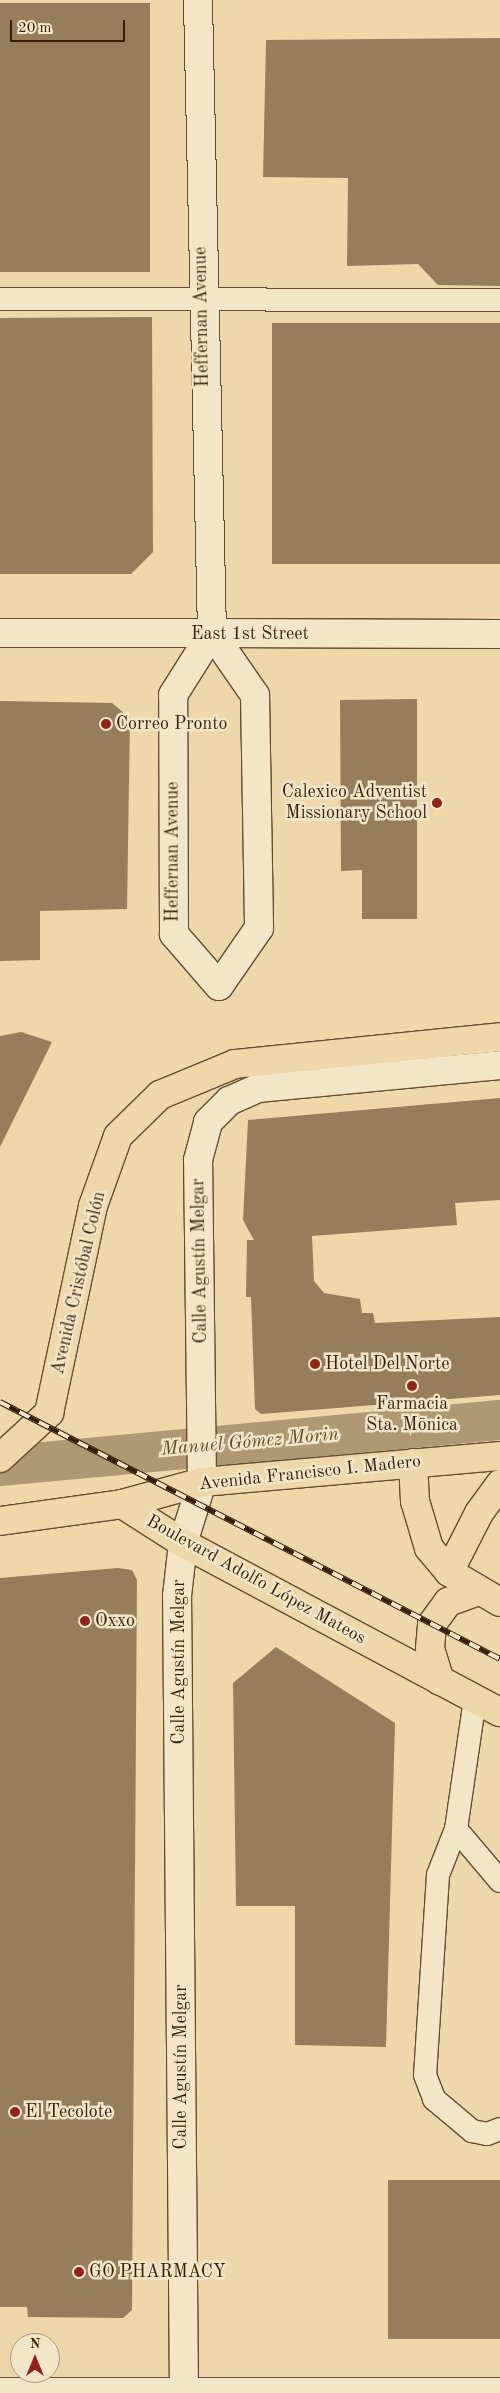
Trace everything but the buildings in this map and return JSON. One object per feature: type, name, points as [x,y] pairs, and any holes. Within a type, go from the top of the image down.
[{"type":"main road","name":"Heffernan Avenue","points":[[198,0],[201,299],[212,634],[255,695],[259,928],[219,986],[174,934],[173,695],[212,634]]},
{"type":"main road","name":"East 1st Street","points":[[0,633],[500,634]]},
{"type":"main road","name":"Avenida Cristóbal Colón","points":[[0,1458],[49,1413],[93,1206],[118,1136],[160,1095],[235,1064],[500,1038]]},
{"type":"main road","name":"Calle Agustín Melgar","points":[[184,2392],[177,1596],[183,1543],[202,1482],[198,1160],[208,1122],[229,1101],[258,1088],[500,1065]]},
{"type":"main road","name":"Avenida Francisco I. Madero","points":[[122,1504],[202,1482],[500,1456]]},
{"type":"main road","points":[[414,1462],[419,1517],[429,1548],[449,1572],[489,1596]]},
{"type":"main road","points":[[449,1572],[479,1513],[500,1484]]},
{"type":"main road","points":[[0,1521],[122,1504]]},
{"type":"main road","name":"Boulevard Adolfo López Mateos","points":[[122,1504],[183,1543],[500,1712]]},
{"type":"main road","points":[[440,1681],[430,1648],[432,1624],[448,1602],[489,1596]]},
{"type":"main road","points":[[0,2392],[500,2392]]},
{"type":"lane","points":[[0,299],[500,300]]},
{"type":"lane","points":[[475,1699],[456,1829],[438,1875],[425,2075],[434,2099],[472,2131],[487,2134],[500,2129]]},
{"type":"lane","points":[[456,1829],[500,1881]]},
{"type":"waterway","name":"Manuel Gómez Morin","points":[[0,1466],[500,1420]]},
{"type":"railway","points":[[0,1402],[500,1659]]},
{"type":"place","name":"Correo Pronto","points":[[106,724]]},
{"type":"place","name":"Calexico Adventist Missionary School","points":[[437,803]]},
{"type":"place","name":"Hotel Del Norte","points":[[315,1364]]},
{"type":"place","name":"Farmacia Sta. Mōnica","points":[[412,1386]]},
{"type":"place","name":"Oxxo","points":[[85,1621]]},
{"type":"place","name":"El Tecolote","points":[[15,2112]]},
{"type":"place","name":"GO PHARMACY","points":[[79,2272]]}]
